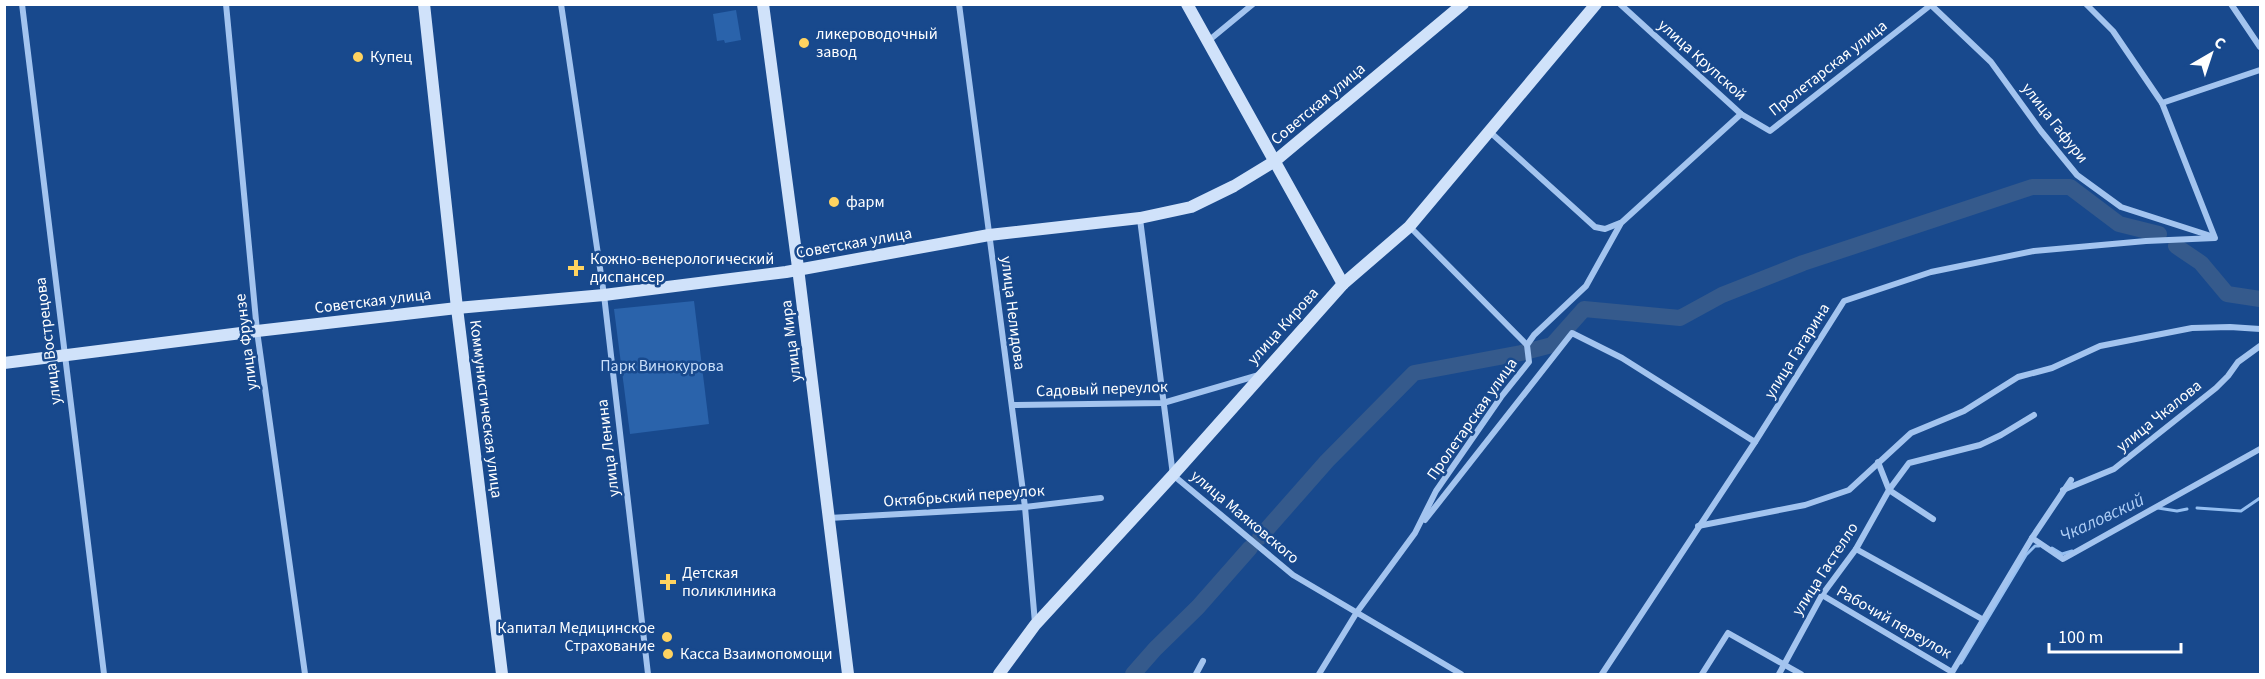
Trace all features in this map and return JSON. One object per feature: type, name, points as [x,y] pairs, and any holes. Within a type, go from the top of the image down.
[{"type":"street","name":"улица Вострецова","points":[[22,4],[63,355],[104,675]]},
{"type":"street","name":"улица Фрунзе","points":[[226,4],[257,331],[305,675]]},
{"type":"street","name":"Коммунистическая улица","points":[[424,4],[457,308],[502,675]]},
{"type":"street","name":"улица Ленина","points":[[561,4],[604,295],[648,675]]},
{"type":"street","name":"улица Мира","points":[[763,4],[848,675]]},
{"type":"street","name":"улица Нелидова","points":[[959,4],[1025,507],[1035,625]]},
{"type":"street","points":[[1187,4],[1343,284]]},
{"type":"street","points":[[1207,42],[1252,4]]},
{"type":"street","name":"Советская улица","points":[[4,363],[257,331],[457,308],[604,295],[786,272],[990,235],[1140,218],[1191,207],[1234,186],[1275,161],[1463,4]]},
{"type":"street","name":"улица Кирова","points":[[999,675],[1035,625],[1173,475],[1260,374],[1343,284],[1409,226],[1596,4]]},
{"type":"street","name":"улица Крупской","points":[[1620,4],[1741,114],[1770,130]]},
{"type":"street","points":[[2086,4],[2113,31],[2162,103],[2215,238]]},
{"type":"street","points":[[2231,4],[2260,47]]},
{"type":"street","name":"Пролетарская улица","points":[[1770,130],[1931,5]]},
{"type":"street","name":"улица Гафури","points":[[1931,5],[1991,62],[2041,131],[2077,175],[2121,207],[2215,238]]},
{"type":"street","points":[[2162,103],[2260,70]]},
{"type":"street","name":"Пролетарская улица","points":[[1415,533],[1443,482],[1501,397],[1529,362],[1527,346],[1534,336],[1586,286],[1621,223],[1741,114]]},
{"type":"street","points":[[1490,132],[1595,227],[1605,229],[1621,223]]},
{"type":"street","name":"улица Маяковского","points":[[1140,218],[1173,475],[1293,574],[1461,675]]},
{"type":"street","points":[[1409,226],[1527,346]]},
{"type":"street","name":"улица Гагарина","points":[[1602,675],[1755,442],[1844,301],[1931,272],[2034,251],[2146,241],[2215,238]]},
{"type":"street","points":[[1698,526],[1805,505],[1849,490],[1911,433],[1964,411],[2018,377],[2052,368],[2100,346],[2192,328],[2260,329]]},
{"type":"street","name":"Пролетарская улица","points":[[1319,675],[1357,612],[1415,533],[1572,333],[1622,358],[1755,442]]},
{"type":"street","name":"улица Чкалова","points":[[2063,490],[2114,469],[2216,388],[2238,362],[2260,346]]},
{"type":"street","name":"Садовый переулок","points":[[1012,405],[1163,404],[1260,374]]},
{"type":"street","name":"улица Гастелло","points":[[1779,675],[1821,595],[1856,549],[1889,490],[1909,463],[1980,445],[2034,415]]},
{"type":"street","points":[[2032,538],[2063,559],[2260,449]]},
{"type":"street","points":[[1878,462],[1889,490],[1933,519]]},
{"type":"street","points":[[1952,673],[1982,619],[2070,480]]},
{"type":"street","name":"Октябрьский переулок","points":[[829,518],[1025,507],[1101,498]]},
{"type":"street","points":[[1856,549],[1982,619]]},
{"type":"street","name":"Рабочий переулок","points":[[1821,595],[1952,673]]},
{"type":"street","points":[[1702,675],[1728,633],[1801,675]]},
{"type":"street","points":[[1196,675],[1203,661]]},
{"type":"green space","points":[[736,10],[741,40],[725,43],[724,40],[717,41],[713,14]]},
{"type":"green space","name":"Парк Винокурова","points":[[694,301],[709,424],[630,434],[614,309]]},
{"type":"waterway","points":[[1260,537],[1327,461],[1414,373],[1552,345],[1584,309],[1680,318],[1722,295],[1803,263],[2032,187],[2070,187],[2119,224],[2159,234]]},
{"type":"waterway","points":[[2176,246],[2201,263],[2227,294],[2260,299]]},
{"type":"waterway","name":"Чкаловский","points":[[2197,508],[2241,511],[2260,498]]},
{"type":"waterway","name":"Чкаловский","points":[[2158,508],[2177,511],[2187,509]]},
{"type":"waterway","name":"Чкаловский","points":[[1961,663],[2026,555],[2035,546],[2039,546]]},
{"type":"waterway","points":[[1133,674],[1198,607],[1250,548]]},
{"type":"waterway","name":"Чкаловский","points":[[2052,548],[2062,554],[2072,551]]},
{"type":"place","name":"ликероводочный завод","points":[[804,43]]},
{"type":"place","name":"Купец","points":[[358,57]]},
{"type":"place","name":"фарм","points":[[834,202]]},
{"type":"place","name":"Кожно-венерологический диспансер","points":[[576,268]]},
{"type":"place","name":"Детская поликлиника","points":[[668,582]]},
{"type":"place","name":"Капитал Медицинское Страхование","points":[[667,637]]},
{"type":"place","name":"Касса Взаимопомощи","points":[[668,654]]}]
